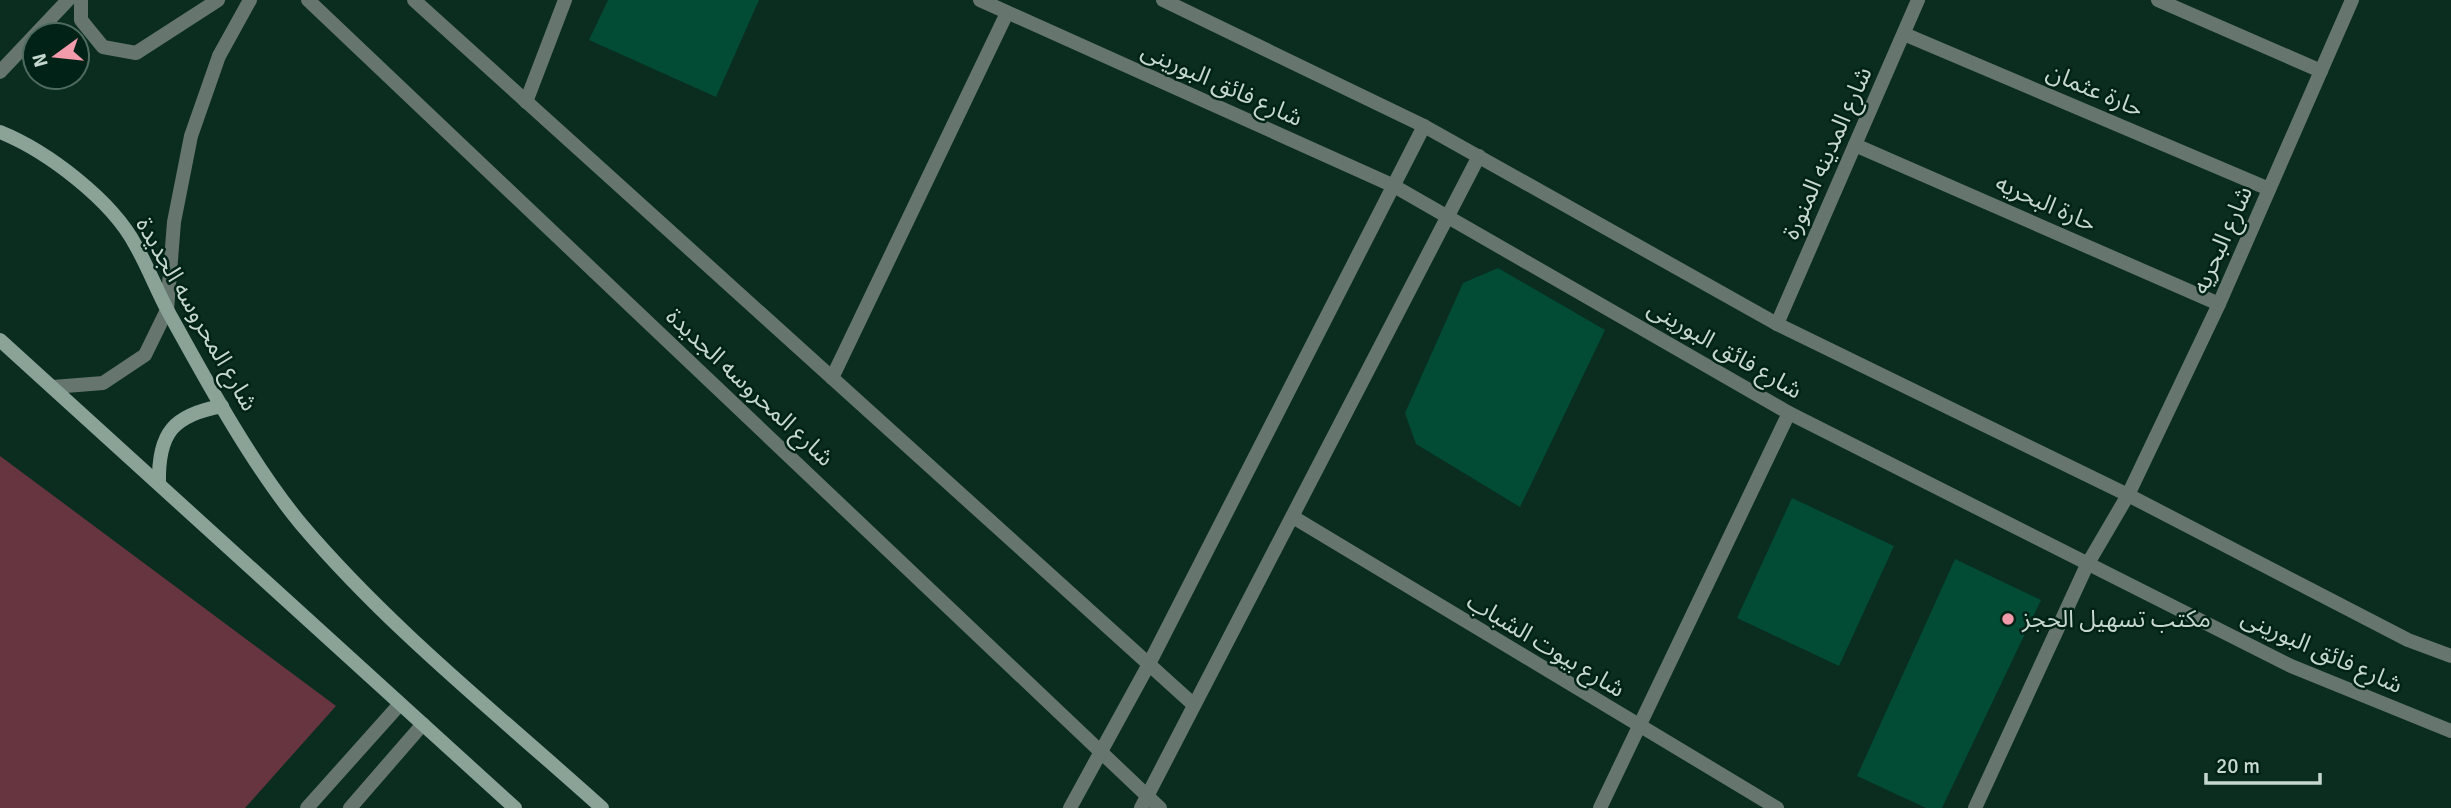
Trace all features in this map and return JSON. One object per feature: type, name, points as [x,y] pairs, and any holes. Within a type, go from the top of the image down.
[{"type":"main road","name":"شارع المحروسه الجديدة","points":[[0,132],[28,143],[88,187],[135,243],[167,310],[222,406],[299,521],[359,589],[602,808]]},
{"type":"main road","points":[[0,340],[515,808]]},
{"type":"main road","points":[[159,483],[159,454],[171,428],[194,411],[222,406]]},
{"type":"street","points":[[0,72],[68,0]]},
{"type":"street","points":[[81,0],[81,20],[103,47],[136,53],[218,0]]},
{"type":"street","points":[[53,387],[103,383],[145,355],[167,310],[174,222],[191,136],[219,56],[250,0]]},
{"type":"street","name":"شارع المحروسه الجديدة","points":[[308,0],[1100,750],[1144,802],[1160,808]]},
{"type":"street","points":[[414,0],[1194,705]]},
{"type":"street","points":[[526,102],[565,0]]},
{"type":"street","name":"شارع فائق البورينى","points":[[980,0],[1394,186],[1789,413],[2291,666],[2451,730]]},
{"type":"street","name":"شارع فائق البورينى","points":[[1163,0],[1424,126],[1777,324],[2128,495],[2408,640],[2451,656]]},
{"type":"street","name":"شارع المدينه المنورة","points":[[1777,324],[1919,0]]},
{"type":"street","points":[[2158,0],[2321,71]]},
{"type":"street","name":"شارع البحريه","points":[[1975,808],[2087,565],[2128,495],[2219,304],[2352,0]]},
{"type":"street","points":[[832,378],[1007,13]]},
{"type":"street","name":"حارة عثمان","points":[[1904,34],[2269,189]]},
{"type":"street","points":[[1070,808],[1149,664],[1424,126]]},
{"type":"street","name":"حارة البحريه","points":[[1855,145],[2219,304]]},
{"type":"street","points":[[1144,802],[1479,156]]},
{"type":"street","points":[[1600,808],[1636,726],[1789,413]]},
{"type":"street","name":"شارع بيوت الشباب","points":[[1293,517],[1636,726],[1777,808]]},
{"type":"street","points":[[307,808],[400,704]]},
{"type":"street","points":[[350,808],[423,724]]},
{"type":"shaded area","points":[[0,456],[336,706],[245,808],[0,808]]},
{"type":"building","points":[[608,0],[759,0],[716,97],[589,40]]},
{"type":"building","points":[[1498,268],[1605,330],[1520,507],[1416,444],[1405,413],[1463,283]]},
{"type":"building","points":[[1792,498],[1894,546],[1839,666],[1737,618]]},
{"type":"building","points":[[1955,559],[2041,600],[1942,808],[1926,808],[1857,776]]},
{"type":"place","name":"مكتب تسهيل الحجز","points":[[2008,619]]}]
